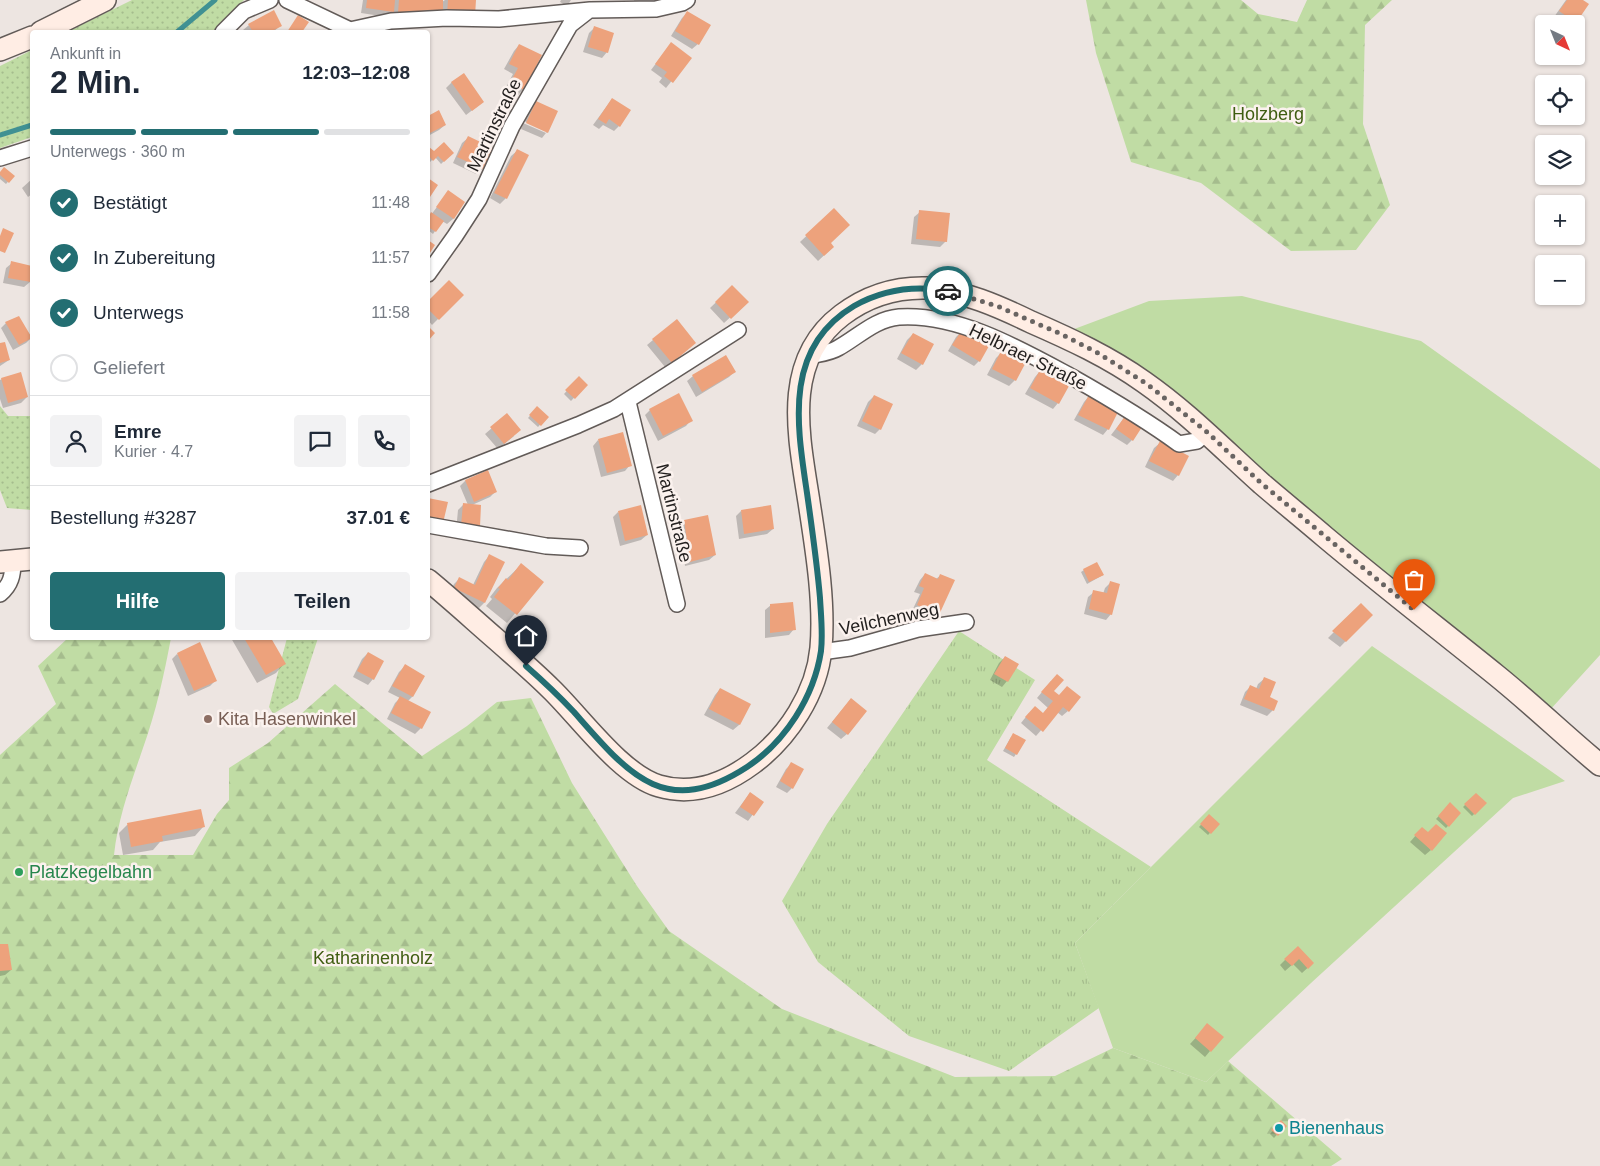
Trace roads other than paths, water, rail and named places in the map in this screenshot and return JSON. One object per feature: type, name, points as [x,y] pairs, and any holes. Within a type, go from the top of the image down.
[{"type":"main road","points":[[45,30],[105,0]]},
{"type":"main road","points":[[0,50],[30,38]]},
{"type":"main road","name":"Helbraer Straße","points":[[435,586],[550,687],[624,766],[639,778],[665,788],[688,790],[712,786],[739,772],[765,752],[786,731],[802,705],[817,669],[821,652],[819,582],[798,423],[800,388],[809,356],[818,338],[832,323],[848,310],[871,297],[888,291],[904,289],[946,290],[997,306],[1061,334],[1098,353],[1147,384],[1207,432],[1261,483],[1326,538],[1548,718],[1600,765]]},
{"type":"street","points":[[225,30],[244,11],[270,0]]},
{"type":"street","points":[[287,0],[350,30],[390,21],[447,18],[499,19],[590,10],[656,9],[688,0]]},
{"type":"street","name":"Martinstraße","points":[[430,271],[479,199],[512,126],[570,25],[602,0]]},
{"type":"street","points":[[0,158],[30,149]]},
{"type":"street","name":"Helbraer Straße","points":[[809,356],[837,350],[870,326],[897,317],[932,318],[968,327],[1039,359],[1122,405],[1179,444],[1197,441],[1207,432]]},
{"type":"street","points":[[430,483],[578,425],[628,402],[738,330]]},
{"type":"street","name":"Martinstraße","points":[[628,402],[677,604]]},
{"type":"street","points":[[430,525],[546,546],[580,548]]},
{"type":"street","points":[[0,594],[6,589],[13,574],[15,561]]},
{"type":"street","name":"Veilchenweg","points":[[821,652],[850,648],[918,629],[966,622]]},
{"type":"waterway","points":[[179,30],[215,0]]},
{"type":"waterway","points":[[0,135],[30,126]]},
{"type":"place","name":"Kita Hasenwinkel","points":[[208,719]]},
{"type":"place","name":"Platzkegelbahn","points":[[19,872]]},
{"type":"place","name":"Bienenhaus","points":[[1279,1128]]},
{"type":"park label","name":"Holzberg","points":[[1268,114]]},
{"type":"park label","name":"Katharinenholz","points":[[373,958]]}]
